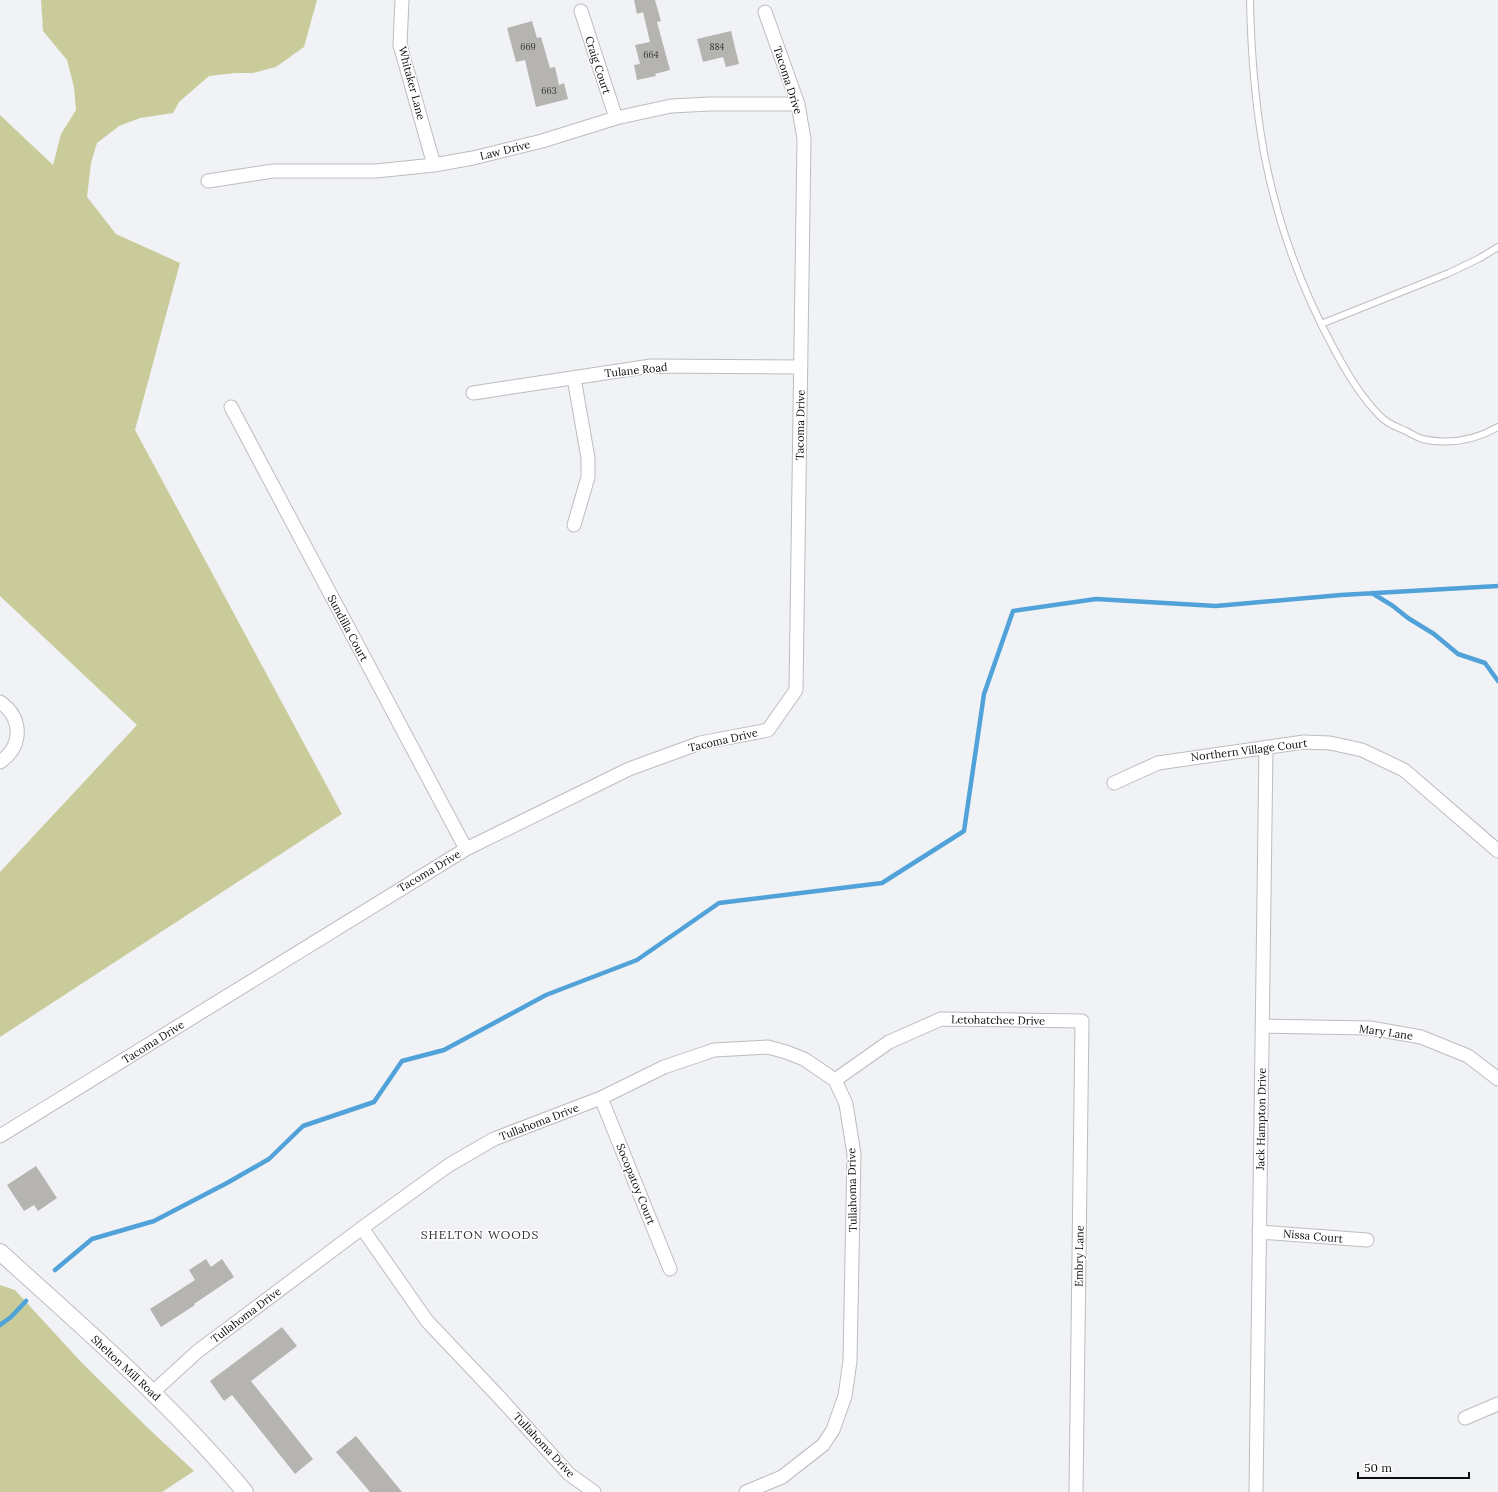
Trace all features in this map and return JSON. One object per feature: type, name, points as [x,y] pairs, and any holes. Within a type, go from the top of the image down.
[{"type":"street","name":"Whitaker Lane","points":[[402,0],[400,45],[434,165]]},
{"type":"street","name":"Craig Court","points":[[581,11],[616,118]]},
{"type":"street","name":"Tacoma Drive","points":[[0,1136],[466,849],[628,769],[700,743],[768,730],[796,690],[804,139],[798,104],[765,12]]},
{"type":"street","name":"Law Drive","points":[[208,181],[273,171],[376,171],[434,165],[473,158],[534,143],[616,118],[671,106],[710,104],[798,104]]},
{"type":"street","name":"Tulane Road","points":[[473,394],[651,366],[801,367]]},
{"type":"street","points":[[574,378],[588,458],[588,477],[574,525]]},
{"type":"street","name":"Sundilla Court","points":[[231,406],[466,849]]},
{"type":"street","points":[[0,702],[7,707],[14,716],[17,726],[17,738],[14,748],[7,757],[0,762]]},
{"type":"street","name":"Northern Village Court","points":[[1114,783],[1158,763],[1304,742],[1330,743],[1362,750],[1404,770],[1498,851]]},
{"type":"street","name":"Jack Hampton Drive","points":[[1256,1492],[1266,747]]},
{"type":"street","name":"Letohatchee Drive","points":[[835,1080],[889,1042],[941,1019],[1082,1020]]},
{"type":"street","name":"Embry Lane","points":[[1076,1492],[1082,1020]]},
{"type":"street","name":"Mary Lane","points":[[1262,1026],[1370,1028],[1421,1037],[1468,1056],[1498,1079]]},
{"type":"street","name":"Tullahoma Drive","points":[[153,1392],[198,1351],[362,1228],[449,1165],[494,1139],[601,1098],[664,1067],[714,1050],[768,1047],[804,1059],[835,1080],[846,1104],[854,1154],[850,1361],[845,1396],[832,1430],[823,1445],[782,1477],[746,1492]]},
{"type":"street","name":"Socopatoy Court","points":[[601,1098],[670,1269]]},
{"type":"street","name":"Tullahoma Drive","points":[[362,1228],[428,1321],[569,1474],[594,1492]]},
{"type":"street","name":"Nissa Court","points":[[1259,1232],[1366,1240]]},
{"type":"street","name":"Shelton Mill Road","points":[[0,1252],[153,1392],[227,1470],[245,1492]]},
{"type":"street","points":[[1465,1418],[1498,1404]]},
{"type":"lane","points":[[1250,0],[1252,54],[1257,107],[1264,153],[1273,194],[1300,277],[1321,324],[1347,373],[1380,417],[1394,426],[1421,438],[1450,441],[1467,440],[1485,435],[1498,427]]},
{"type":"lane","points":[[1321,324],[1449,273],[1480,258],[1498,247]]},
{"type":"green space","points":[[41,0],[317,0],[304,47],[276,67],[253,73],[235,73],[209,76],[179,102],[173,113],[140,118],[119,126],[97,143],[91,163],[87,197],[116,234],[180,263],[135,430],[342,814],[0,1037],[0,872],[137,725],[0,596],[0,115],[53,165],[61,134],[76,110],[74,87],[67,60],[43,31]]},
{"type":"green space","points":[[0,1285],[15,1290],[82,1363],[194,1471],[162,1492],[0,1492]]},
{"type":"building","points":[[634,0],[655,0],[661,21],[657,22],[670,70],[655,74],[656,76],[637,80],[634,65],[640,64],[635,45],[650,42],[643,12],[637,14]]},
{"type":"building","points":[[532,21],[537,38],[541,37],[550,68],[555,67],[559,85],[564,83],[568,99],[536,107],[525,60],[516,62],[507,28]]},
{"type":"building","points":[[731,31],[739,64],[726,67],[723,57],[703,62],[697,39]]},
{"type":"building","points":[[36,1166],[57,1198],[38,1211],[34,1205],[24,1211],[7,1185]]},
{"type":"building","points":[[206,1259],[211,1267],[222,1259],[234,1277],[161,1327],[150,1309],[195,1280],[189,1270]]},
{"type":"building","points":[[282,1327],[297,1346],[251,1381],[313,1459],[295,1474],[232,1395],[224,1401],[210,1381]]},
{"type":"building","points":[[356,1436],[402,1492],[370,1492],[336,1452]]},
{"type":"waterway","points":[[55,1270],[92,1239],[154,1221],[269,1159],[303,1126],[374,1102],[402,1061],[444,1050],[546,995],[637,960],[719,903],[882,883],[964,831],[984,694],[1013,611],[1096,599],[1216,606],[1341,595],[1498,586]]},
{"type":"waterway","points":[[1372,593],[1434,634],[1458,654],[1485,663],[1498,681]]},
{"type":"waterway","points":[[0,1325],[11,1317],[26,1301]]},
{"type":"district","name":"SHELTON WOODS","points":[[480,1235]]}]
